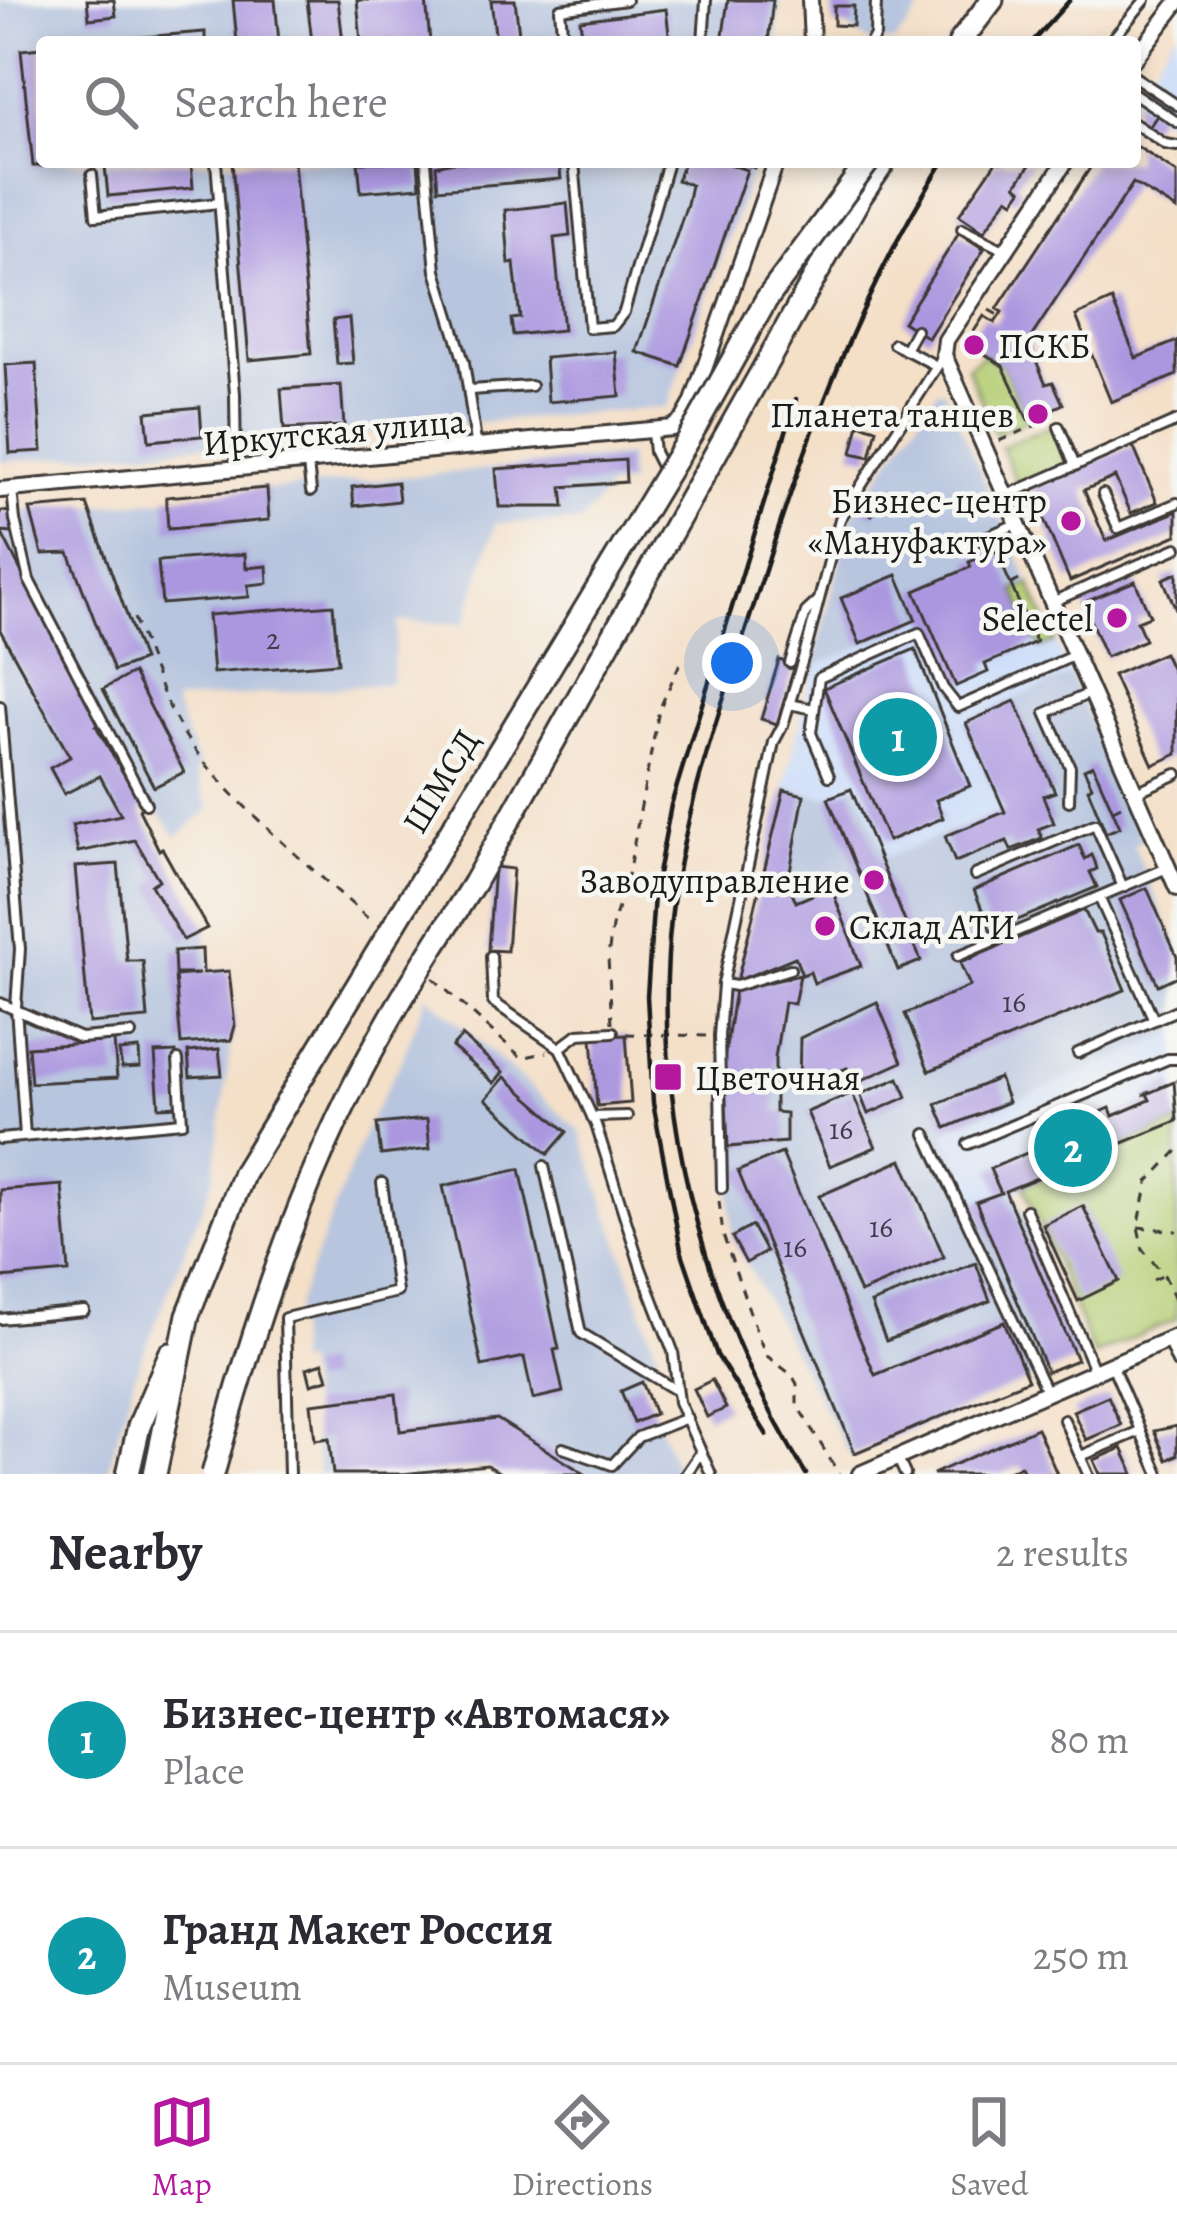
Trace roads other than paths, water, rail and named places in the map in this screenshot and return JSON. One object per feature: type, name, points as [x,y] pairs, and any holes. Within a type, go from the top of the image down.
[{"type":"main road","points":[[965,36],[992,0]]},
{"type":"main road","points":[[976,36],[1003,0]]},
{"type":"main road","name":"ШМСД","points":[[155,1474],[188,1315],[244,1173],[697,424],[766,300],[864,168]]},
{"type":"main road","points":[[213,1474],[271,1282],[346,1103],[391,1016],[474,883],[880,168]]},
{"type":"main road","points":[[128,1474],[139,1426],[188,1315]]},
{"type":"street","points":[[810,0],[812,36]]},
{"type":"street","points":[[1141,50],[1177,3]]},
{"type":"street","name":"Иркутская улица","points":[[6,489],[673,428],[692,404],[774,168]]},
{"type":"street","points":[[1061,168],[946,340],[940,360],[1092,692],[1132,797],[1177,888]]},
{"type":"street","points":[[860,1474],[1172,1338]]},
{"type":"lane","points":[[562,36],[560,9],[626,0]]},
{"type":"lane","points":[[703,36],[706,0]]},
{"type":"lane","points":[[874,36],[876,0]]},
{"type":"lane","points":[[1115,36],[1145,0]]},
{"type":"lane","points":[[1141,81],[1177,105]]},
{"type":"lane","points":[[1141,98],[1177,122]]},
{"type":"lane","points":[[1141,128],[1177,146]]},
{"type":"lane","points":[[217,168],[235,394],[236,471]]},
{"type":"lane","points":[[427,168],[436,271],[470,390],[477,449]]},
{"type":"lane","points":[[575,168],[589,328],[613,326],[624,312],[666,168]]},
{"type":"lane","points":[[92,175],[96,216],[220,203]]},
{"type":"lane","points":[[962,229],[1005,251]]},
{"type":"lane","points":[[905,350],[916,330]]},
{"type":"lane","points":[[722,1188],[718,1036],[723,984],[774,742],[790,704],[846,507],[940,360],[894,344]]},
{"type":"lane","points":[[470,390],[531,386]]},
{"type":"lane","points":[[1005,496],[1177,422]]},
{"type":"lane","points":[[1056,423],[1076,466]]},
{"type":"lane","points":[[652,433],[661,466]]},
{"type":"lane","points":[[308,464],[311,491]]},
{"type":"lane","points":[[6,489],[29,580],[146,804]]},
{"type":"lane","points":[[1103,494],[1118,528],[1177,503]]},
{"type":"lane","points":[[963,548],[1017,524]]},
{"type":"lane","points":[[1052,602],[1177,548]]},
{"type":"lane","points":[[790,663],[806,612],[819,599]]},
{"type":"lane","points":[[830,776],[812,734],[819,678],[919,633],[943,688],[958,706],[1075,655]]},
{"type":"lane","points":[[1069,801],[1070,767],[1046,713],[1092,692]]},
{"type":"lane","points":[[790,704],[814,709]]},
{"type":"lane","points":[[0,706],[20,949],[16,1007],[25,1136]]},
{"type":"lane","points":[[1132,797],[1177,774]]},
{"type":"lane","points":[[975,875],[1095,824],[1123,887]]},
{"type":"lane","points":[[958,956],[1168,868]]},
{"type":"lane","points":[[1100,897],[1154,1020]]},
{"type":"lane","points":[[491,956],[493,1002],[560,1048],[592,1117],[673,1351],[676,1390],[711,1474]]},
{"type":"lane","points":[[723,984],[736,986],[790,969]]},
{"type":"lane","points":[[0,1003],[80,1038],[131,1034]]},
{"type":"lane","points":[[1078,1052],[1177,1010]]},
{"type":"lane","points":[[560,1048],[578,1034],[613,1032]]},
{"type":"lane","points":[[968,1144],[1177,1059]]},
{"type":"lane","points":[[0,1139],[182,1122],[178,1060]]},
{"type":"lane","points":[[592,1117],[627,1116]]},
{"type":"lane","points":[[926,1134],[1046,1393]]},
{"type":"lane","points":[[544,1166],[581,1333],[676,1390]]},
{"type":"lane","points":[[289,1474],[284,1318],[398,1292],[382,1184]]},
{"type":"lane","points":[[1026,1210],[1095,1372]]},
{"type":"lane","points":[[0,1319],[84,1311]]},
{"type":"lane","points":[[1172,1338],[1177,1363]]},
{"type":"lane","points":[[1112,1365],[1160,1474]]},
{"type":"lane","points":[[563,1448],[612,1465],[638,1438],[686,1418]]},
{"type":"lane","points":[[1064,1420],[1088,1474]]},
{"type":"lane","points":[[1081,1456],[1140,1430]]},
{"type":"lane","points":[[686,1474],[701,1450]]},
{"type":"lane","points":[[898,1457],[905,1474]]},
{"type":"railway","points":[[1037,36],[1070,0]]},
{"type":"railway","points":[[806,1474],[743,1354],[718,1291],[682,1159],[667,1023],[672,908],[702,768],[797,476],[861,315],[939,168]]},
{"type":"railway","points":[[767,1435],[717,1355],[681,1250],[653,1103],[647,996],[654,895],[671,805],[796,399]]},
{"type":"place","name":"ПСКБ","points":[[974,345]]},
{"type":"place","name":"Планета танцев","points":[[1038,414]]},
{"type":"place","name":"Бизнес-центр «Мануфактура»","points":[[1071,521]]},
{"type":"place","name":"Selectel","points":[[1117,618]]},
{"type":"place","name":"Бизнес-центр «Автомася»","points":[[898,737]]},
{"type":"place","name":"Заводуправление","points":[[874,880]]},
{"type":"place","name":"Склад АТИ","points":[[825,926]]},
{"type":"place","name":"Цветочная","points":[[668,1077]]},
{"type":"place","name":"Гранд Макет Россия","points":[[1073,1148]]}]
